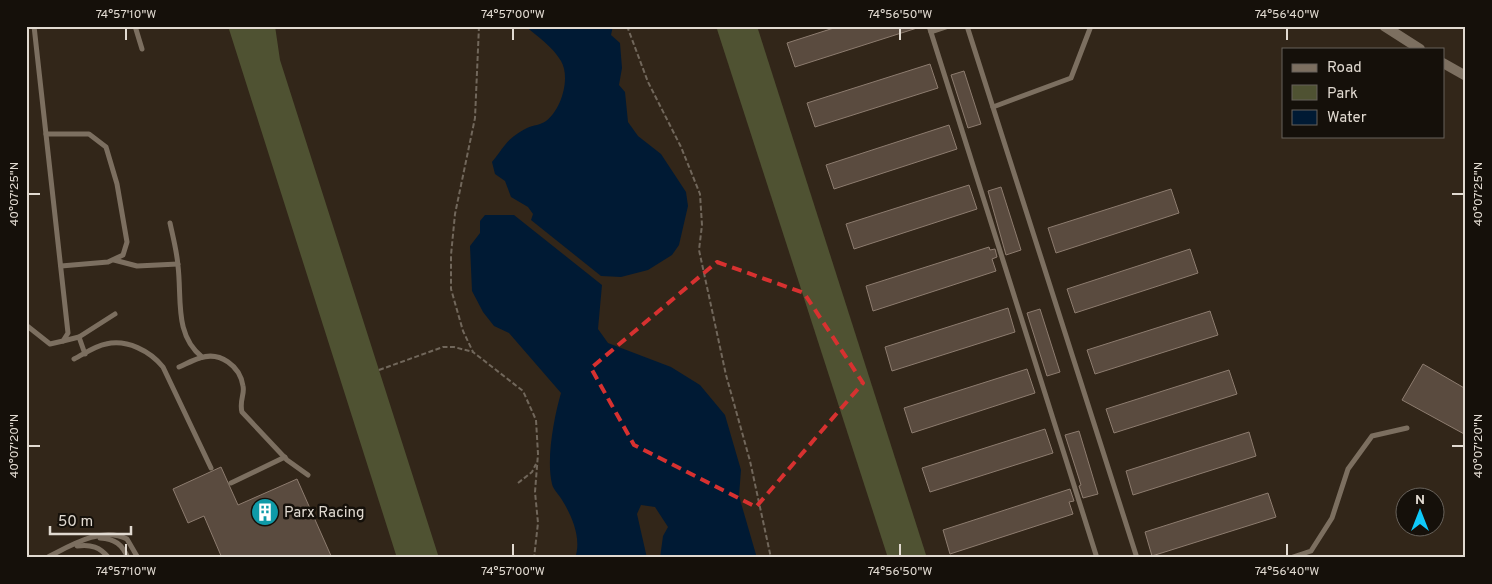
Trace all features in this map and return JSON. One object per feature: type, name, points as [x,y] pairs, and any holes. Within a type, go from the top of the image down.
[{"type":"street","points":[[1384,26],[1418,48]]},
{"type":"street","points":[[1444,64],[1466,76]]},
{"type":"lane","points":[[34,26],[68,333],[63,341]]},
{"type":"lane","points":[[135,26],[142,49]]},
{"type":"lane","points":[[949,26],[930,29],[1097,558]]},
{"type":"lane","points":[[967,26],[1137,558]]},
{"type":"lane","points":[[993,107],[1071,78],[1091,26]]},
{"type":"lane","points":[[46,134],[89,134],[106,147],[117,184],[128,242],[123,255],[114,260],[60,266]]},
{"type":"lane","points":[[170,223],[178,264],[184,332],[189,345],[202,357]]},
{"type":"lane","points":[[114,260],[137,266],[178,264]]},
{"type":"lane","points":[[26,326],[50,344],[79,337],[115,314]]},
{"type":"lane","points":[[79,337],[84,354]]},
{"type":"lane","points":[[74,359],[106,344],[121,343],[134,346],[157,359],[163,366],[211,468]]},
{"type":"lane","points":[[179,367],[202,357],[221,358],[232,364],[244,388],[240,402],[242,412],[284,457],[308,474]]},
{"type":"lane","points":[[1290,558],[1311,551],[1332,518],[1348,469],[1372,436],[1407,428]]},
{"type":"lane","points":[[231,483],[284,457]]},
{"type":"lane","points":[[46,558],[98,536],[119,535],[127,539],[138,558]]},
{"type":"lane","points":[[90,539],[110,539],[117,542],[124,549],[128,558]]},
{"type":"lane","points":[[69,547],[94,546],[103,551],[109,558]]},
{"type":"path","points":[[474,352],[463,331],[451,289],[451,255],[459,188],[475,118],[479,26]]},
{"type":"path","points":[[627,26],[648,82],[681,147],[700,194],[702,226],[699,250],[726,375],[750,461],[771,558]]},
{"type":"path","points":[[379,370],[442,348],[454,347],[474,352],[523,390],[536,420],[538,462],[535,492],[538,523],[534,558]]},
{"type":"path","points":[[518,483],[532,472],[538,462]]},
{"type":"highlighted area","points":[[717,262],[804,293],[863,383],[756,507],[634,445],[591,368]]},
{"type":"green space","points":[[228,26],[275,26],[280,60],[439,558],[397,558]]},
{"type":"green space","points":[[716,26],[757,26],[927,558],[888,558]]},
{"type":"water","points":[[525,26],[613,26],[611,35],[620,43],[622,68],[619,85],[625,92],[628,122],[638,136],[661,154],[686,192],[688,206],[679,245],[672,255],[648,270],[621,277],[601,276],[531,220],[533,214],[528,207],[511,197],[505,181],[495,174],[492,162],[506,143],[527,128],[546,121],[560,102],[565,85],[564,68],[558,56]]},
{"type":"water","points":[[485,215],[514,215],[602,285],[598,329],[608,343],[671,367],[700,385],[725,415],[741,470],[739,496],[757,558],[660,558],[663,536],[668,527],[655,507],[641,505],[637,514],[647,558],[575,558],[577,536],[575,528],[566,506],[553,486],[550,474],[550,451],[561,393],[509,333],[494,326],[483,312],[472,291],[470,246],[480,233],[480,221]]},
{"type":"building","points":[[840,26],[917,26],[917,28],[795,67],[787,43]]},
{"type":"building","points":[[930,64],[938,88],[815,127],[807,103]]},
{"type":"building","points":[[964,71],[981,124],[968,128],[951,75]]},
{"type":"building","points":[[949,125],[957,149],[834,189],[826,165]]},
{"type":"building","points":[[969,185],[977,209],[854,249],[846,224]]},
{"type":"building","points":[[1001,187],[1021,250],[1006,255],[988,191]]},
{"type":"building","points":[[1171,189],[1179,213],[1056,253],[1048,228]]},
{"type":"building","points":[[989,247],[990,250],[995,249],[997,257],[992,259],[996,271],[873,311],[866,286]]},
{"type":"building","points":[[1190,249],[1198,273],[1075,313],[1067,289]]},
{"type":"building","points":[[1008,308],[1015,332],[892,371],[885,347]]},
{"type":"building","points":[[1040,309],[1060,372],[1047,376],[1027,313]]},
{"type":"building","points":[[1210,311],[1218,335],[1095,374],[1087,350]]},
{"type":"building","points":[[1423,364],[1466,389],[1466,435],[1402,400]]},
{"type":"building","points":[[1027,369],[1035,393],[912,433],[904,408]]},
{"type":"building","points":[[1229,370],[1237,394],[1114,433],[1106,409]]},
{"type":"building","points":[[1045,429],[1053,453],[930,492],[922,468]]},
{"type":"building","points":[[1079,431],[1098,494],[1083,498],[1079,486],[1081,485],[1065,435]]},
{"type":"building","points":[[1249,432],[1256,456],[1133,495],[1126,471]]},
{"type":"building","name":"Parx Racing","points":[[221,467],[238,505],[297,479],[332,558],[222,558],[204,516],[188,523],[173,489]]},
{"type":"building","points":[[1070,489],[1074,501],[1069,502],[1073,514],[950,554],[943,530]]},
{"type":"building","points":[[1268,493],[1276,517],[1152,556],[1145,532]]},
{"type":"place","name":"Parx Racing","points":[[265,512]]}]
